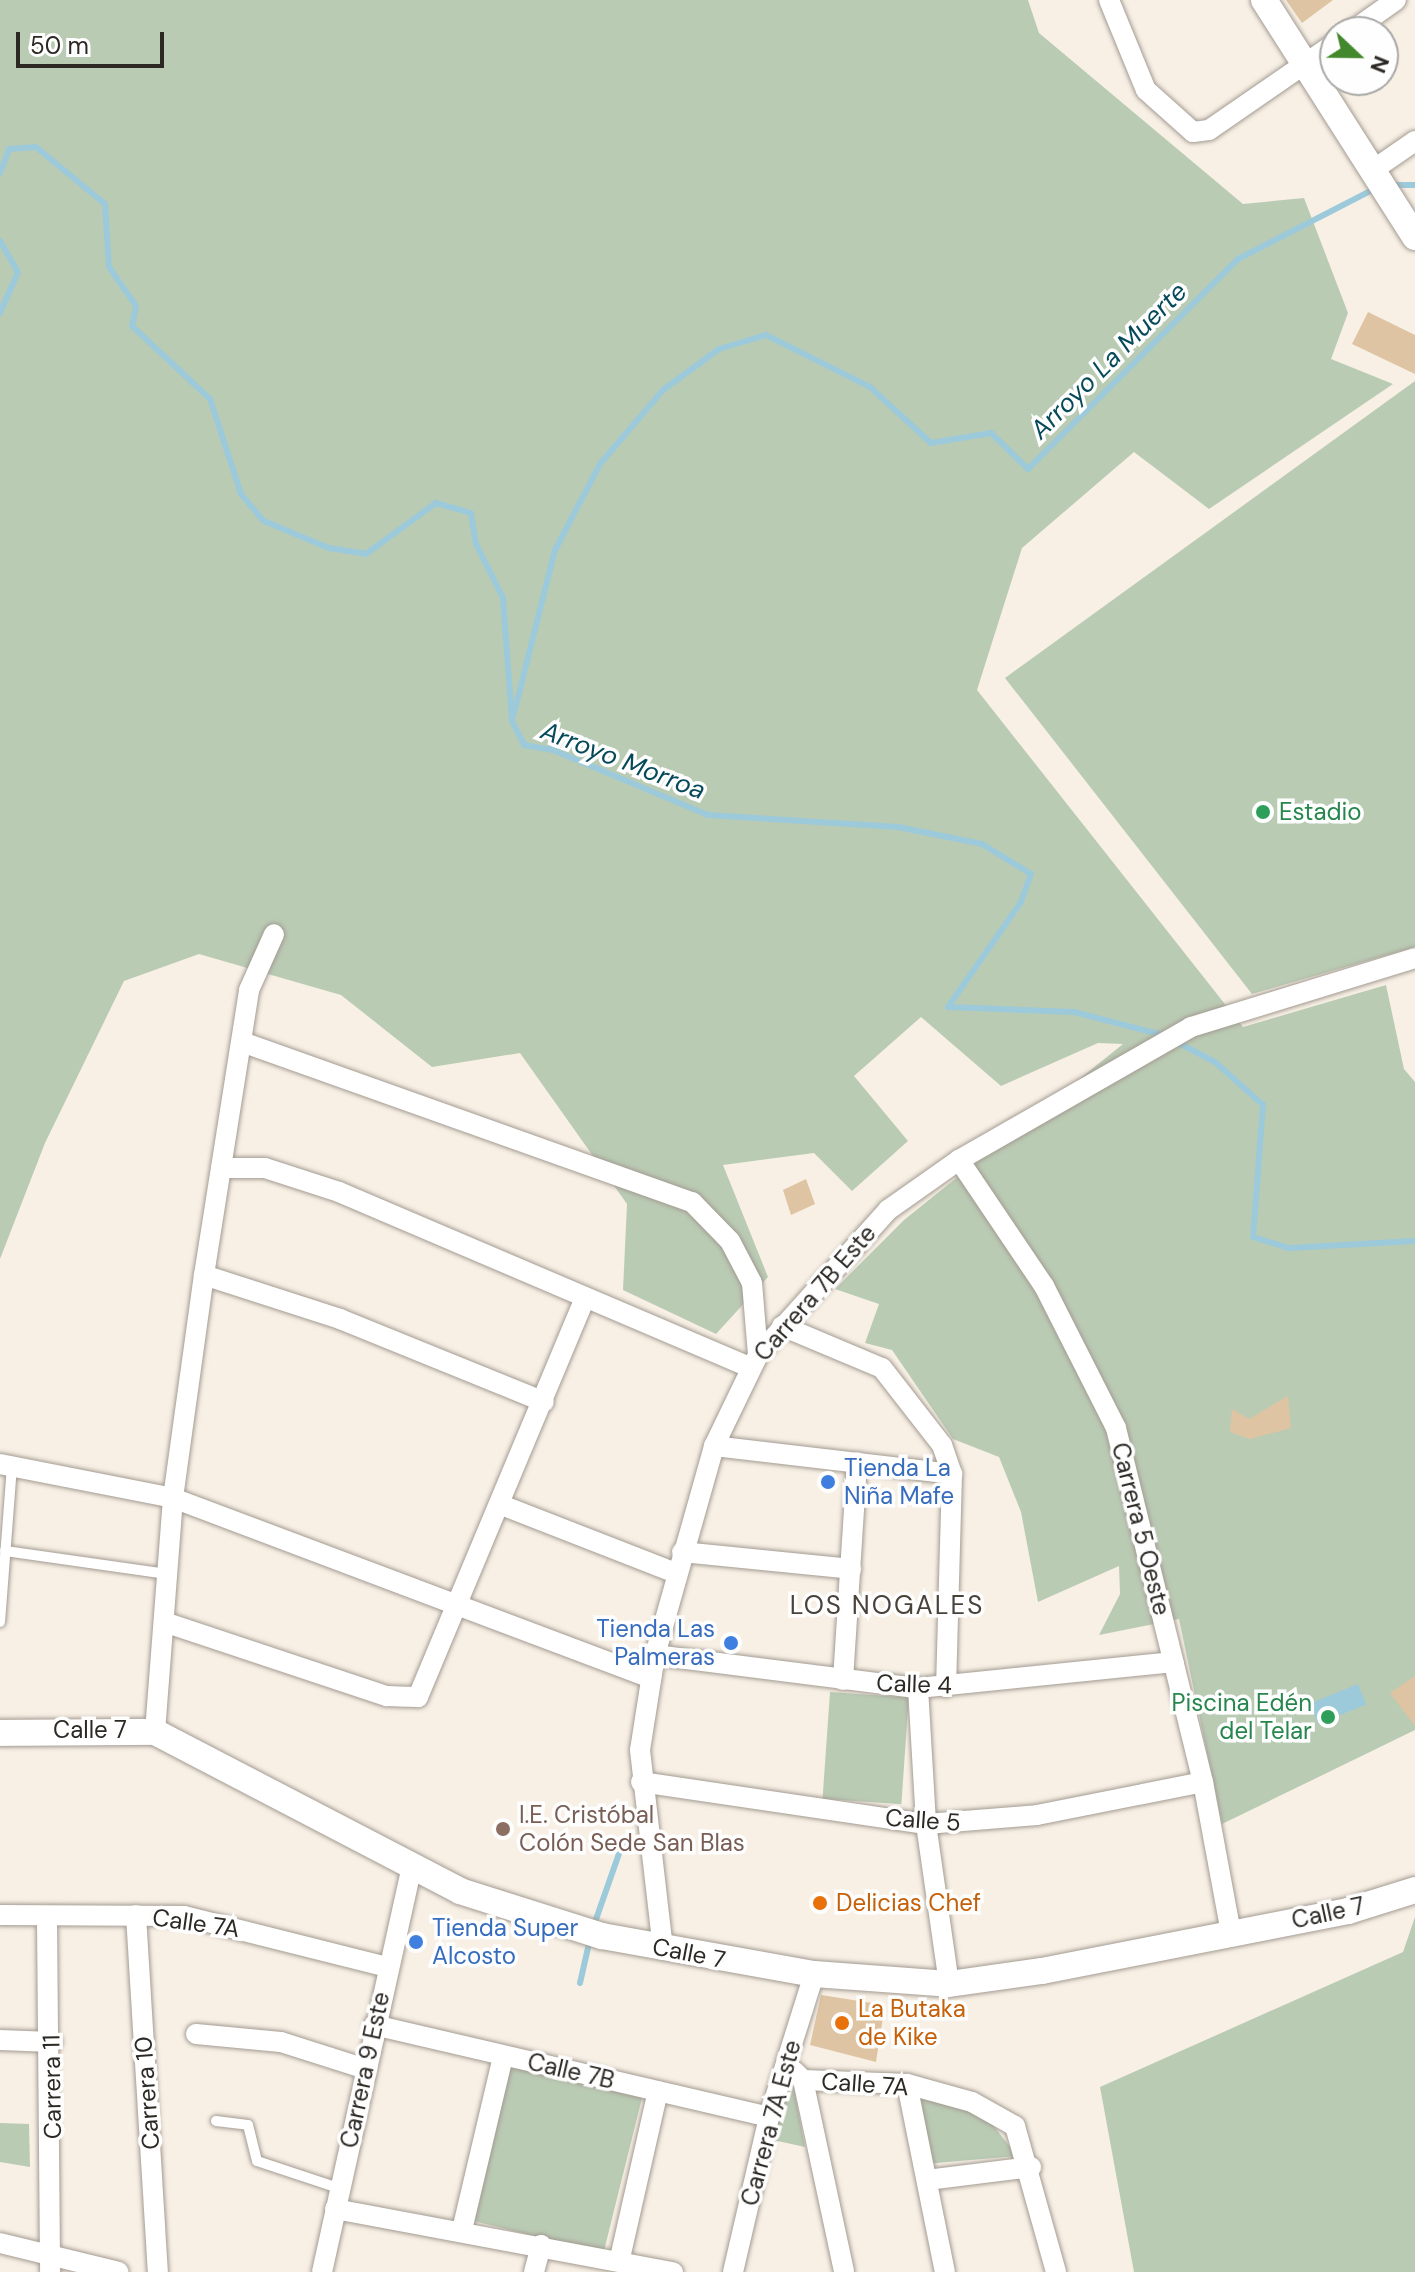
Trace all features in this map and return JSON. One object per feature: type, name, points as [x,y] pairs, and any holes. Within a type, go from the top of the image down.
[{"type":"street","points":[[1109,0],[1146,90],[1193,132],[1209,130],[1319,54]]},
{"type":"street","points":[[1264,0],[1415,237]]},
{"type":"street","points":[[1374,16],[1396,0]]},
{"type":"street","points":[[1376,176],[1415,141]]},
{"type":"street","points":[[155,1732],[173,1498],[204,1275],[249,990],[274,934]]},
{"type":"street","name":"Carrera 7B Este","points":[[663,1949],[641,1782],[651,1678],[676,1573],[714,1446],[753,1361],[888,1210],[959,1160],[1191,1027],[1415,958]]},
{"type":"street","points":[[221,1168],[295,1176],[585,1298],[753,1361],[752,1283],[730,1241],[692,1202],[242,1042]]},
{"type":"street","name":"Carrera 5 Oeste","points":[[959,1160],[1044,1286],[1116,1428],[1203,1782],[1231,1933]]},
{"type":"street","points":[[204,1275],[340,1319],[544,1402]]},
{"type":"street","points":[[164,1622],[411,1701],[425,1689],[504,1506],[585,1298]]},
{"type":"street","points":[[782,1326],[882,1368],[942,1445],[952,1474],[946,1687]]},
{"type":"street","points":[[714,1446],[952,1474]]},
{"type":"street","points":[[843,1680],[857,1462]]},
{"type":"street","points":[[6,1465],[173,1498],[651,1678]]},
{"type":"street","points":[[504,1506],[676,1573]]},
{"type":"street","points":[[682,1552],[851,1569]]},
{"type":"street","name":"Calle 4","points":[[655,1655],[918,1688],[1174,1662]]},
{"type":"street","points":[[918,1688],[926,1824],[949,1984]]},
{"type":"street","name":"Calle 7","points":[[0,1733],[155,1732],[411,1869],[593,1934],[814,1974],[949,1984],[1231,1933],[1415,1890]]},
{"type":"street","name":"Calle 5","points":[[641,1782],[926,1824],[1037,1815],[1203,1782]]},
{"type":"street","name":"Carrera 9 Este","points":[[322,2272],[374,2025],[411,1869]]},
{"type":"street","name":"Calle 7A","points":[[0,1915],[47,1918],[184,1916],[387,1967]]},
{"type":"street","name":"Carrera 10","points":[[136,1915],[158,2272]]},
{"type":"street","name":"Carrera 11","points":[[47,1918],[52,2042],[52,2264]]},
{"type":"street","name":"Carrera 7A Este","points":[[733,2272],[769,2117],[814,1974]]},
{"type":"street","name":"Calle 7B","points":[[374,2025],[769,2117]]},
{"type":"street","points":[[196,2034],[281,2042],[366,2069]]},
{"type":"street","points":[[0,2040],[52,2042]]},
{"type":"street","points":[[462,2230],[503,2056]]},
{"type":"street","points":[[785,2063],[803,2080],[844,2272]]},
{"type":"street","name":"Calle 7A","points":[[803,2080],[907,2084],[972,2102],[1015,2126],[1031,2167]]},
{"type":"street","points":[[907,2084],[945,2272]]},
{"type":"street","points":[[620,2258],[658,2091]]},
{"type":"street","points":[[927,2180],[1031,2167],[1056,2272]]},
{"type":"street","points":[[336,2198],[462,2230],[620,2258],[673,2272]]},
{"type":"street","points":[[0,2243],[52,2264],[119,2272]]},
{"type":"street","points":[[534,2272],[541,2245]]},
{"type":"lane","points":[[0,1622],[6,1465]]},
{"type":"lane","points":[[5,1551],[167,1574]]},
{"type":"lane","points":[[216,2121],[248,2125],[257,2161],[336,2198]]},
{"type":"green space","points":[[0,0],[1028,0],[1039,33],[1243,204],[1304,198],[1348,313],[1331,359],[1393,384],[1209,509],[1134,452],[1022,548],[977,690],[1243,1027],[1386,985],[1404,1069],[1415,1082],[1415,1730],[1222,1824],[1179,1619],[1099,1635],[1120,1594],[1119,1566],[1038,1602],[1021,1512],[999,1457],[953,1439],[892,1350],[865,1343],[879,1304],[835,1289],[904,1220],[1123,1044],[1098,1043],[1001,1086],[921,1017],[854,1076],[908,1141],[852,1191],[814,1153],[723,1165],[768,1277],[716,1334],[623,1290],[627,1204],[520,1053],[432,1067],[341,995],[199,954],[124,981],[45,1143],[0,1259]]},
{"type":"green space","name":"Estadio","points":[[1415,381],[1415,947],[1252,994],[1005,678]]},
{"type":"green space","points":[[830,1692],[909,1698],[901,1804],[823,1799]]},
{"type":"green space","points":[[1415,1917],[1415,2272],[1134,2272],[1100,2087],[1403,1952]]},
{"type":"green space","points":[[506,2061],[643,2095],[603,2253],[467,2219]]},
{"type":"green space","points":[[787,2074],[792,2078],[805,2147],[773,2140]]},
{"type":"green space","points":[[916,2095],[964,2106],[993,2125],[1017,2156],[925,2164]]},
{"type":"green space","points":[[0,2123],[29,2124],[30,2167],[0,2162]]},
{"type":"water","name":"Piscina Edén del Telar","points":[[1358,1684],[1366,1704],[1318,1724],[1310,1703]]},
{"type":"building","points":[[1286,0],[1333,0],[1302,23]]},
{"type":"building","points":[[1368,312],[1415,335],[1415,374],[1352,344]]},
{"type":"building","points":[[806,1179],[815,1204],[791,1215],[783,1190]]},
{"type":"building","points":[[1288,1396],[1291,1428],[1250,1439],[1230,1432],[1232,1409],[1249,1419]]},
{"type":"building","points":[[1415,1676],[1415,1726],[1390,1693]]},
{"type":"building","points":[[821,1995],[885,2005],[876,2062],[810,2045]]},
{"type":"waterway","name":"Arroyo Morroa","points":[[0,173],[9,149],[36,147],[105,204],[109,267],[136,306],[132,326],[210,399],[241,494],[264,521],[329,548],[366,554],[436,503],[471,513],[476,544],[503,598],[512,721],[524,745],[553,750],[708,815],[898,827],[982,844],[1031,874],[1021,902],[948,1007],[1074,1012],[1167,1036]]},
{"type":"waterway","name":"Arroyo La Muerte","points":[[1391,185],[1415,185]]},
{"type":"waterway","name":"Arroyo La Muerte","points":[[513,717],[555,550],[600,464],[663,390],[719,349],[766,335],[870,387],[931,443],[991,433],[1028,469],[1238,259],[1376,188]]},
{"type":"waterway","name":"Arroyo Morroa","points":[[0,241],[18,272],[0,313]]},
{"type":"waterway","name":"Arroyo Morroa","points":[[1177,1042],[1215,1062],[1263,1105],[1253,1237],[1289,1248],[1415,1241]]},
{"type":"waterway","points":[[594,1925],[623,1842]]},
{"type":"waterway","points":[[580,1983],[590,1939]]},
{"type":"place","name":"Estadio","points":[[1263,812]]},
{"type":"place","name":"Tienda La Niña Mafe","points":[[828,1482]]},
{"type":"place","name":"Tienda Las Palmeras","points":[[731,1643]]},
{"type":"place","name":"Piscina Edén del Telar","points":[[1328,1717]]},
{"type":"place","name":"I.E. Cristóbal Colón Sede San Blas","points":[[503,1829]]},
{"type":"place","name":"Delicias Chef","points":[[820,1903]]},
{"type":"place","name":"Tienda Super Alcosto","points":[[416,1942]]},
{"type":"place","name":"La Butaka de Kike","points":[[842,2023]]},
{"type":"district","name":"LOS NOGALES","points":[[887,1606]]}]
